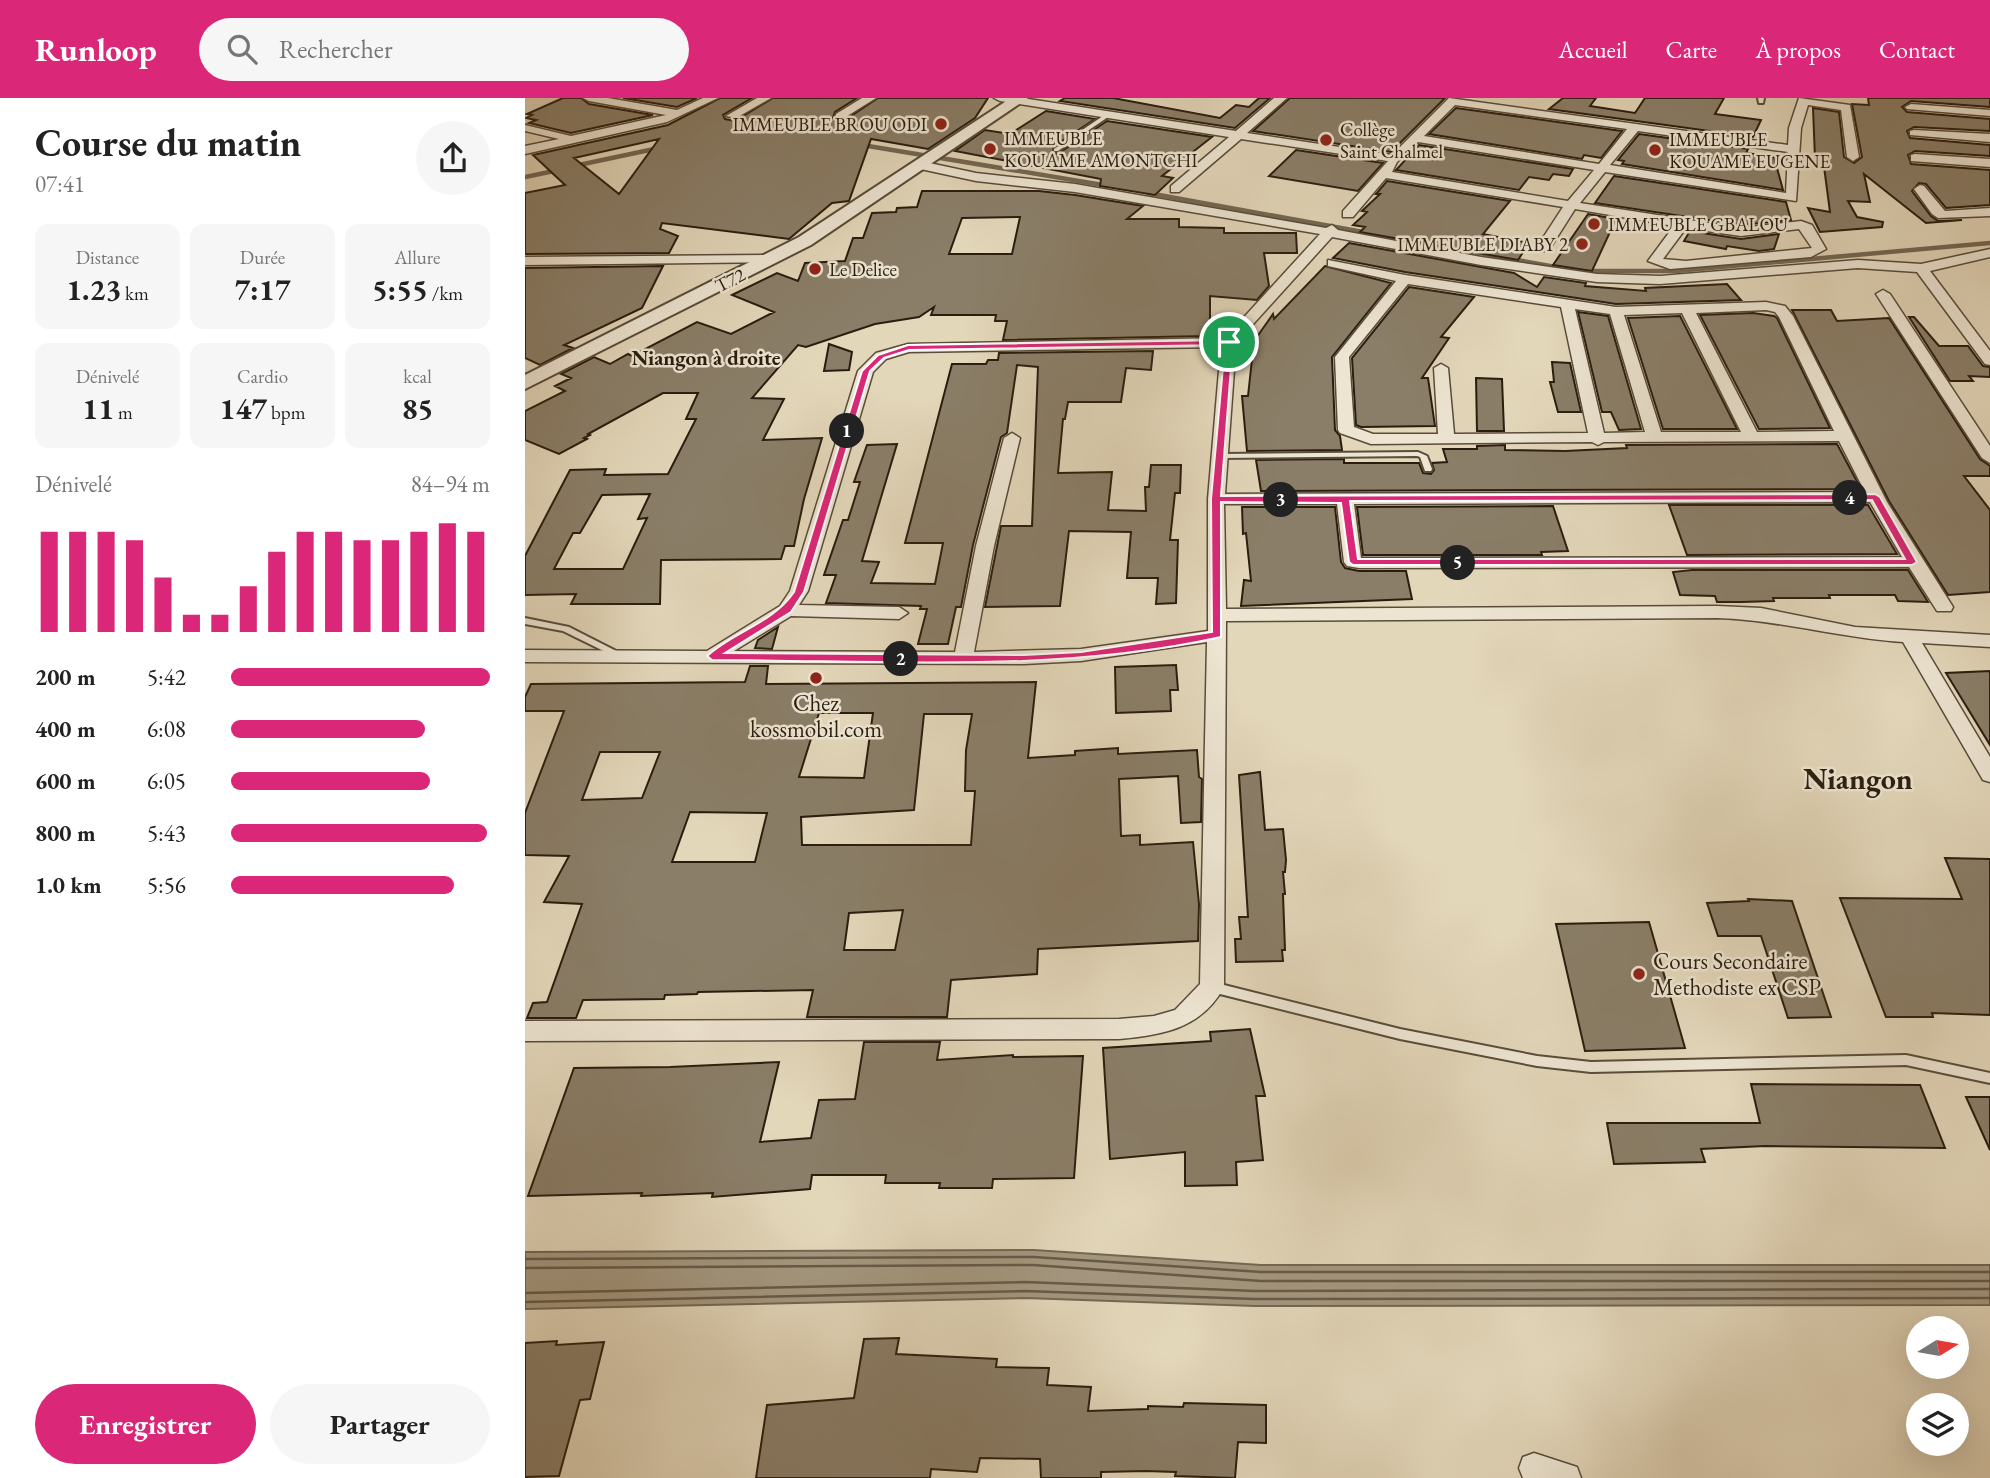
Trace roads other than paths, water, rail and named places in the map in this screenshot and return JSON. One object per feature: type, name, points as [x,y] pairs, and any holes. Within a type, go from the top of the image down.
[{"type":"street","points":[[589,98],[681,114]]},
{"type":"street","points":[[525,150],[681,114],[712,98]]},
{"type":"street","points":[[732,117],[765,98]]},
{"type":"street","points":[[841,116],[870,98]]},
{"type":"street","points":[[1000,98],[1395,159]]},
{"type":"street","points":[[1175,189],[1281,98]]},
{"type":"street","name":"T72","points":[[525,383],[829,227],[1019,99]]},
{"type":"street","points":[[1415,138],[1792,198],[1795,128],[1805,99],[1846,107],[1853,156]]},
{"type":"street","points":[[525,1031],[1119,1029],[1154,1026],[1183,1017],[1212,987],[1216,499],[1229,342],[1395,159],[1454,100],[1794,149]]},
{"type":"street","points":[[1911,107],[1990,113]]},
{"type":"street","points":[[596,134],[645,108]]},
{"type":"street","points":[[1544,247],[1570,207],[1636,127]]},
{"type":"street","points":[[525,128],[575,139]]},
{"type":"street","points":[[1914,133],[1990,138]]},
{"type":"street","points":[[1915,158],[1990,163]]},
{"type":"street","points":[[923,163],[976,177],[1075,188],[1336,225],[1481,261],[1597,278],[1660,280],[1858,264],[1937,267],[1966,256],[1990,253]]},
{"type":"street","points":[[1382,174],[1570,207],[1741,232],[1801,225],[1807,228],[1819,249],[1811,253],[1686,265],[1654,261],[1682,224]]},
{"type":"street","points":[[1920,189],[1936,211],[1943,215],[1990,212]]},
{"type":"street","points":[[525,261],[771,259]]},
{"type":"street","points":[[1333,263],[1405,279],[1616,311],[1766,306],[1780,309],[1786,316],[1875,497],[1912,562],[1944,607]]},
{"type":"street","points":[[1921,268],[1990,361]]},
{"type":"street","points":[[1405,279],[1342,357],[1346,430],[1371,439],[1446,440],[1844,436]]},
{"type":"street","points":[[1883,294],[1990,458]]},
{"type":"street","points":[[1567,304],[1598,440]]},
{"type":"street","points":[[1688,310],[1752,437]]},
{"type":"street","points":[[1616,311],[1655,439]]},
{"type":"street","points":[[712,656],[787,610],[799,592],[866,371],[881,356],[908,348],[1229,342]]},
{"type":"street","points":[[1441,368],[1446,440]]},
{"type":"street","points":[[963,659],[985,546],[1012,438]]},
{"type":"street","points":[[1216,499],[1875,497]]},
{"type":"street","points":[[1345,500],[1353,562],[1359,563],[1912,562]]},
{"type":"street","points":[[787,610],[899,613]]},
{"type":"street","points":[[525,656],[963,659],[1081,655],[1217,625],[1717,612],[1761,614],[1854,634],[1989,642]]},
{"type":"street","points":[[1910,638],[1990,775]]},
{"type":"street","points":[[1534,1468],[1566,1478]]},
{"type":"lane","points":[[1056,150],[1108,115]]},
{"type":"lane","points":[[1219,456],[1418,453],[1423,456],[1428,468]]},
{"type":"lane","points":[[525,621],[566,629],[621,656]]},
{"type":"lane","points":[[1212,987],[1401,1034],[1591,1068],[1906,1060],[1930,1062],[1956,1072],[1990,1078]]},
{"type":"water","points":[[1034,1250],[1261,1265],[1990,1265],[1990,1305],[1255,1306],[1025,1298],[525,1309],[525,1252]]},
{"type":"waterway","points":[[862,145],[1109,186]]},
{"type":"waterway","points":[[574,166],[659,148]]},
{"type":"waterway","points":[[525,177],[559,170]]},
{"type":"waterway","points":[[1148,193],[1578,271],[1676,271],[1990,243]]},
{"type":"place","name":"IMMEUBLE BROU ODI","points":[[941,124]]},
{"type":"place","name":"Collège Saint Chalmel","points":[[1326,140]]},
{"type":"place","name":"IMMEUBLE KOUAME AMONTCHI","points":[[990,149]]},
{"type":"place","name":"IMMEUBLE KOUAME EUGENE","points":[[1655,150]]},
{"type":"place","name":"IMMEUBLE GBALOU","points":[[1594,224]]},
{"type":"place","name":"IMMEUBLE DIABY 2","points":[[1582,244]]},
{"type":"place","name":"Le Delice","points":[[815,269]]},
{"type":"place","name":"Chez kossmobil.com","points":[[816,678]]},
{"type":"place","name":"Cours Secondaire Methodiste ex CSP","points":[[1639,974]]},
{"type":"district","name":"Niangon à droite","points":[[706,357]]},
{"type":"district","name":"Niangon","points":[[1858,778]]}]
